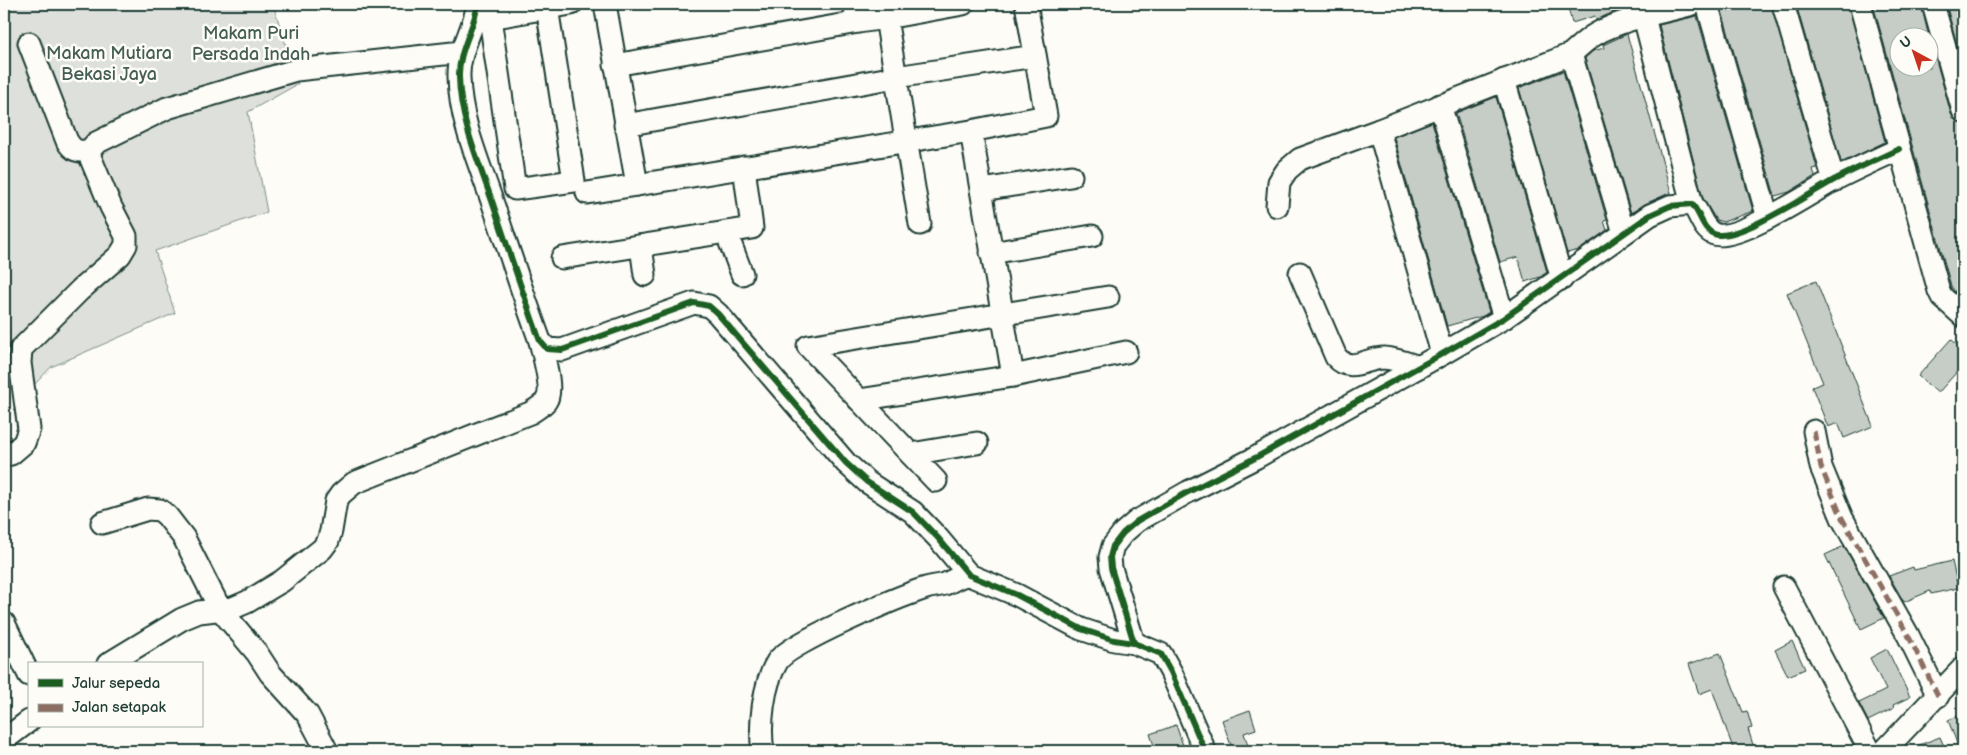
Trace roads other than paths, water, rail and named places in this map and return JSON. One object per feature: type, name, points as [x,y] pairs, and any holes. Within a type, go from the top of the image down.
[{"type":"street","points":[[111,662],[182,619],[199,612],[233,608],[247,602],[282,581],[322,549],[331,531],[336,501],[354,483],[530,413],[546,400],[550,392],[540,341],[516,277],[465,120],[458,76],[462,52],[480,4]]},
{"type":"street","points":[[547,7],[574,181],[515,189],[490,18],[547,7],[571,4]]},
{"type":"street","points":[[605,4],[625,125],[638,185]]},
{"type":"street","points":[[615,65],[856,13],[886,18],[963,4]]},
{"type":"street","points":[[587,193],[971,131],[1046,116],[1026,4]]},
{"type":"street","points":[[1277,206],[1279,182],[1287,170],[1300,159],[1379,130],[1571,54],[1599,33],[1634,13],[1693,4]]},
{"type":"street","points":[[1706,4],[1768,218]]},
{"type":"street","points":[[1783,4],[1834,180]]},
{"type":"street","points":[[1860,4],[1939,291],[1942,297],[1963,316]]},
{"type":"street","points":[[1933,4],[1963,111]]},
{"type":"street","points":[[1634,13],[1692,204],[1706,228],[1719,235],[1728,235],[1768,218],[1834,180],[1899,149]]},
{"type":"street","points":[[886,18],[920,224]]},
{"type":"street","points":[[29,43],[67,141],[78,152],[89,151],[96,143],[167,108],[296,70],[462,52]]},
{"type":"street","points":[[1571,54],[1624,233]]},
{"type":"street","points":[[625,125],[896,77],[1035,56]]},
{"type":"street","points":[[1504,80],[1562,279]]},
{"type":"street","points":[[1440,105],[1504,318]]},
{"type":"street","points":[[1379,130],[1442,354]]},
{"type":"street","points":[[971,131],[1013,376]]},
{"type":"street","points":[[4,456],[11,454],[24,442],[29,429],[20,363],[21,349],[80,290],[120,255],[126,246],[126,236],[89,151]]},
{"type":"street","points":[[562,258],[752,228],[744,167]]},
{"type":"street","points":[[982,190],[1071,176]]},
{"type":"street","points":[[1134,643],[1111,568],[1110,557],[1113,546],[1137,521],[1188,492],[1255,458],[1504,318],[1562,279],[1624,233],[1660,210],[1670,206],[1692,204]]},
{"type":"street","points":[[726,232],[742,274]]},
{"type":"street","points":[[991,253],[1092,236]]},
{"type":"street","points":[[641,246],[645,275]]},
{"type":"street","points":[[1300,273],[1336,357],[1342,364],[1351,365],[1382,358],[1401,360],[1419,367]]},
{"type":"street","points":[[936,481],[808,346],[1108,296]]},
{"type":"street","points":[[540,341],[547,349],[562,350],[694,303],[709,306],[718,314],[846,463],[880,491],[913,512],[969,574],[1017,595],[1082,629],[1114,640],[1134,643],[1162,654],[1205,751]]},
{"type":"street","points":[[859,400],[1013,376],[1126,352]]},
{"type":"street","points":[[1814,431],[1822,467],[1842,518],[1908,635],[1938,696]]},
{"type":"street","points":[[911,454],[977,443]]},
{"type":"street","points":[[102,523],[148,509],[160,510],[176,525],[220,609],[270,673],[308,715],[327,751]]},
{"type":"street","points":[[764,751],[761,736],[764,698],[777,661],[791,649],[824,632],[925,588],[945,584],[962,575],[969,574]]},
{"type":"street","points":[[1784,587],[1882,751],[1938,696],[1963,668]]},
{"type":"street","points":[[4,623],[28,673]]},
{"type":"street","points":[[4,740],[28,722]]},
{"type":"park label","name":"Makam Puri Persada Indah","points":[[251,43]]},
{"type":"park label","name":"Makam Mutiara Bekasi Jaya","points":[[109,63]]}]
